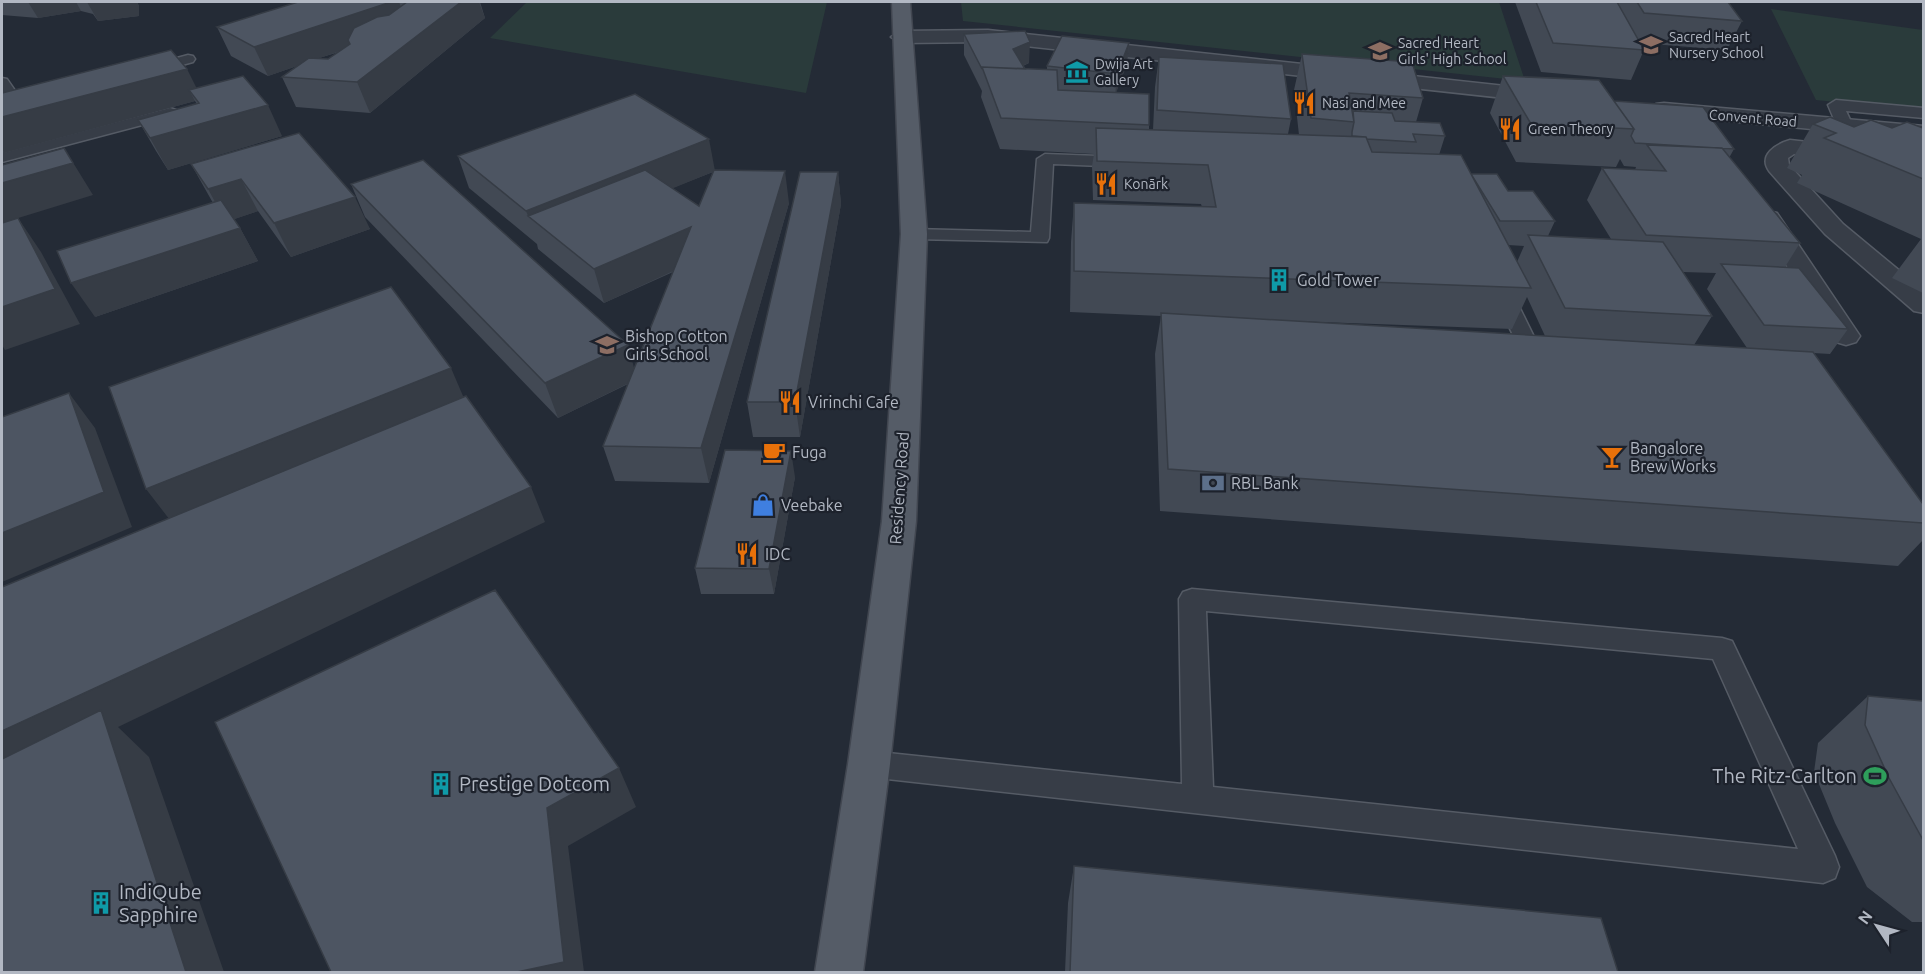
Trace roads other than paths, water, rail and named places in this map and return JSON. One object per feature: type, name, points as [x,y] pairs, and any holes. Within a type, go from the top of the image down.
[{"type":"main road","name":"Residency Road","points":[[839,972],[869,764],[899,521],[914,234],[901,37],[902,2]]},
{"type":"street","points":[[901,37],[988,36],[1566,99]]},
{"type":"street","name":"Convent Road","points":[[1645,107],[1707,124],[1845,126],[1923,133]]},
{"type":"street","points":[[1845,126],[1866,140],[1918,164]]},
{"type":"street","points":[[1918,164],[1791,147],[1778,156],[1777,166],[1834,230],[1923,305]]},
{"type":"street","points":[[1757,201],[1846,336]]},
{"type":"lane","points":[[131,75],[188,59]]},
{"type":"lane","points":[[2,82],[23,104],[2,109]]},
{"type":"lane","points":[[1845,126],[1836,105],[1923,113]]},
{"type":"lane","points":[[2,158],[186,109]]},
{"type":"lane","points":[[914,234],[1040,238],[1045,159],[1142,163]]},
{"type":"lane","points":[[1496,279],[1526,341]]},
{"type":"lane","points":[[869,764],[1198,800],[1823,867],[1722,649],[1192,599],[1198,800]]},
{"type":"place","name":"Sacred Heart Nursery School","points":[[1651,45]]},
{"type":"place","name":"Sacred Heart Girls' High School","points":[[1380,51]]},
{"type":"place","name":"Dwija Art Gallery","points":[[1077,72]]},
{"type":"place","name":"Nasi and Mee","points":[[1304,103]]},
{"type":"place","name":"Green Theory","points":[[1510,129]]},
{"type":"place","name":"Konārk","points":[[1106,184]]},
{"type":"place","name":"Gold Tower","points":[[1279,280]]},
{"type":"place","name":"Bishop Cotton Girls School","points":[[607,345]]},
{"type":"place","name":"Virinchi Cafe","points":[[790,402]]},
{"type":"place","name":"Fuga","points":[[774,452]]},
{"type":"place","name":"Bangalore Brew Works","points":[[1612,457]]},
{"type":"place","name":"RBL Bank","points":[[1213,483]]},
{"type":"place","name":"Veebake","points":[[763,505]]},
{"type":"place","name":"IDC","points":[[747,554]]},
{"type":"place","name":"The Ritz-Carlton","points":[[1875,776]]},
{"type":"place","name":"Prestige Dotcom","points":[[441,784]]},
{"type":"place","name":"IndiQube Sapphire","points":[[101,903]]}]
